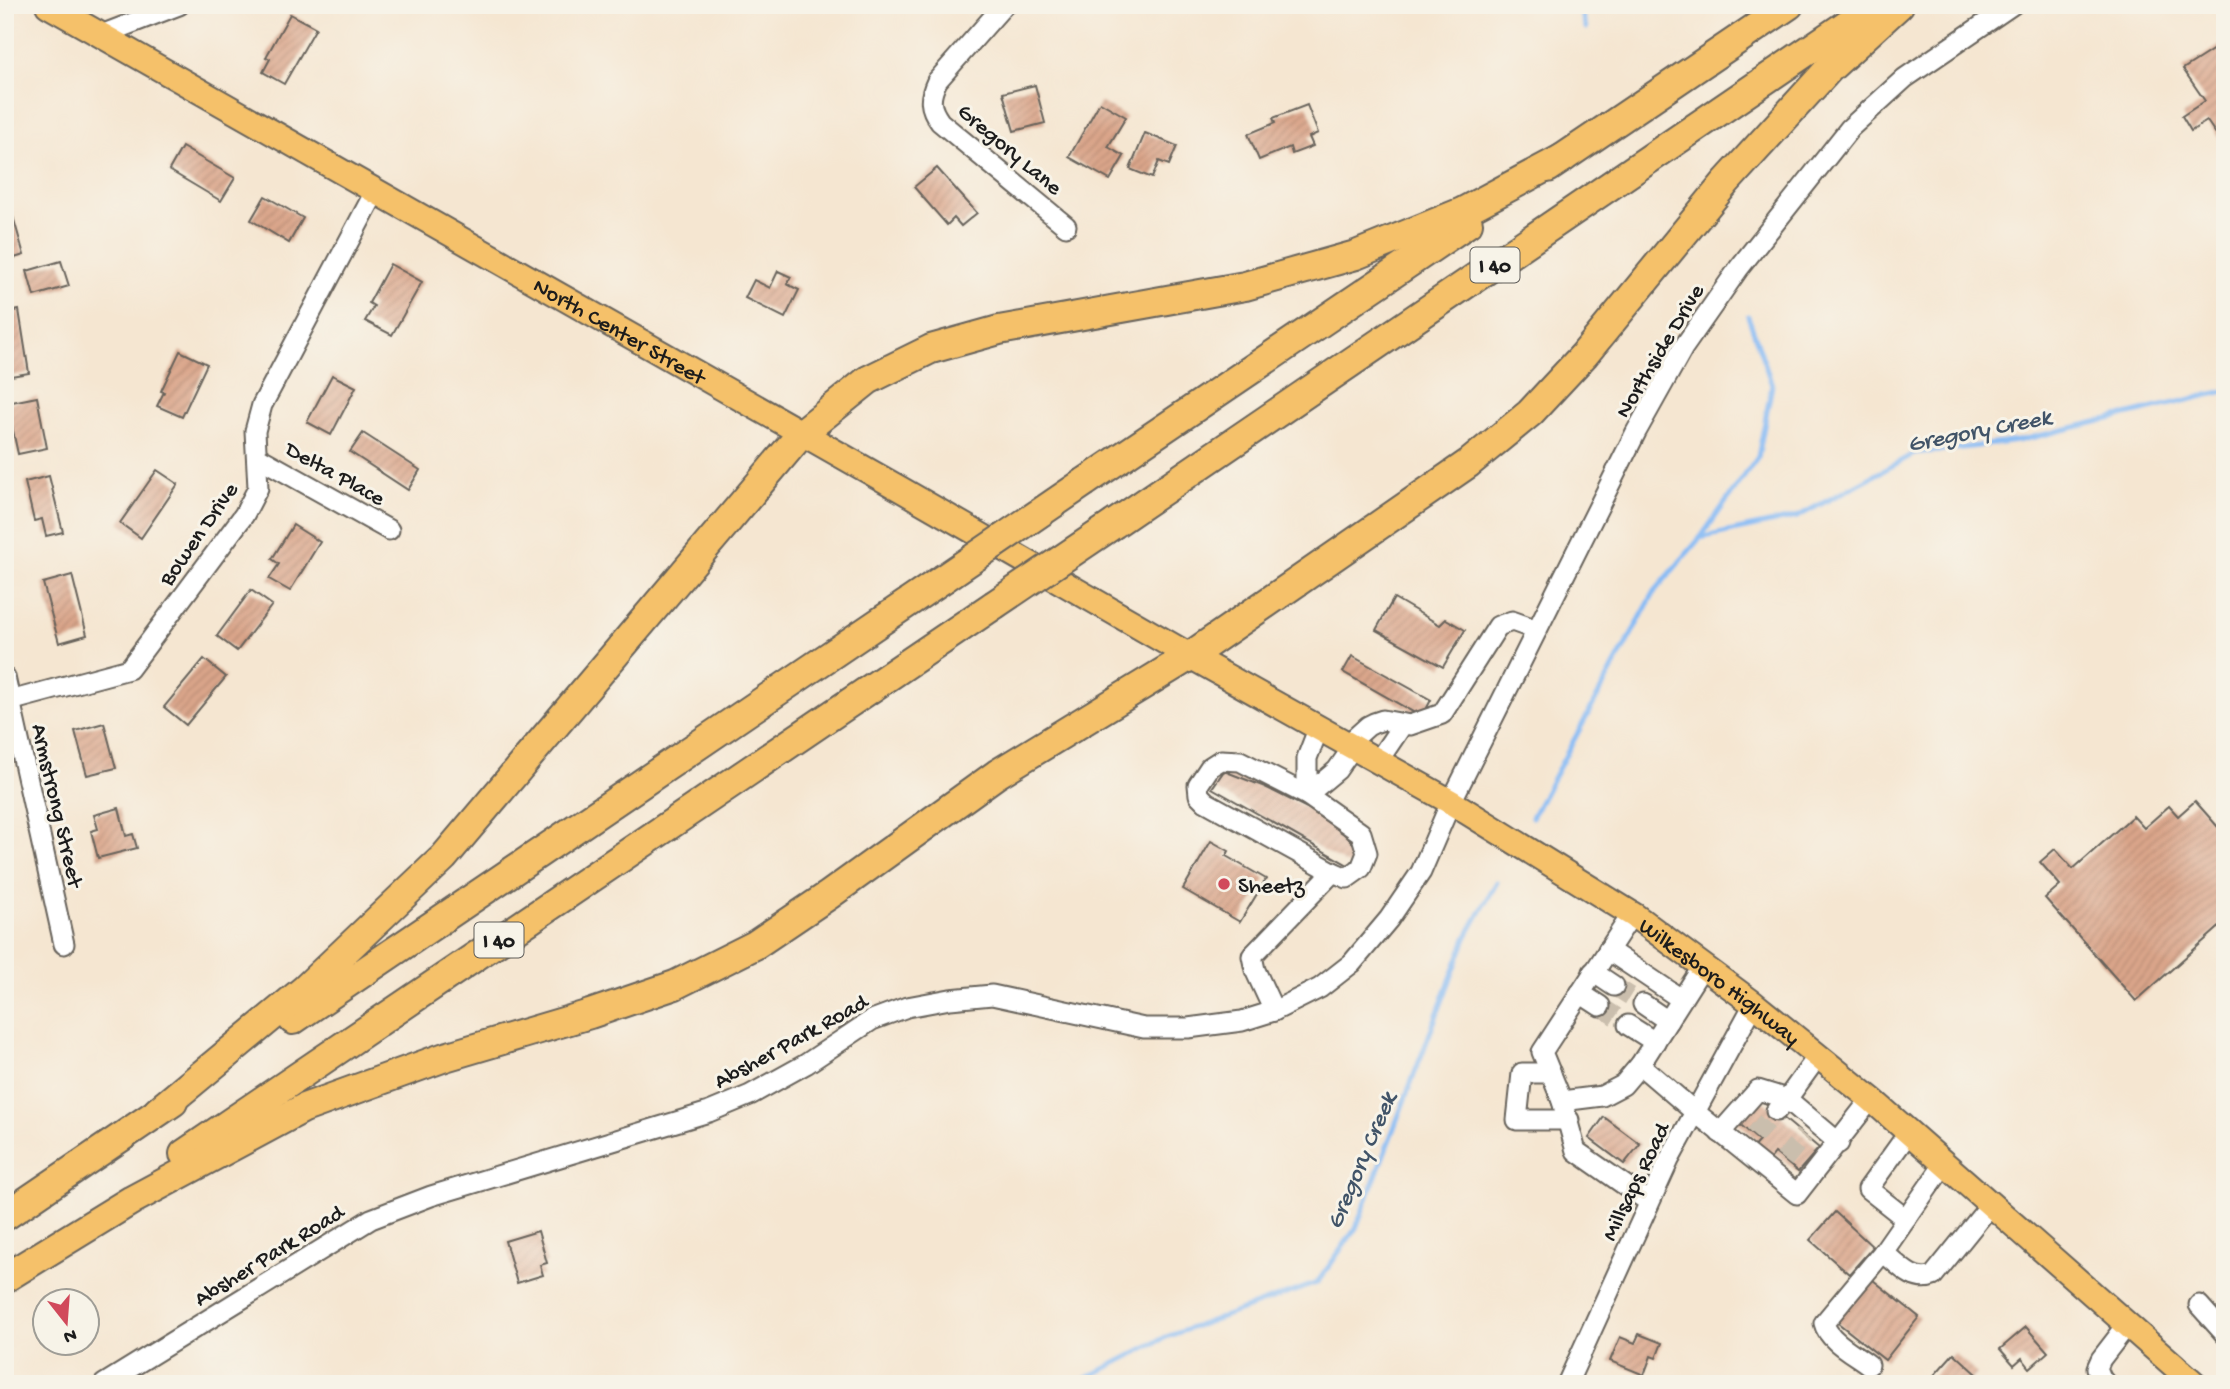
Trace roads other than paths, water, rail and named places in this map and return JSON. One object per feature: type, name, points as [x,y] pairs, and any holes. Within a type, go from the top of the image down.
[{"type":"highway","name":"I 40","points":[[5,1216],[1789,5]]},
{"type":"highway","name":"I 40","points":[[5,1277],[1875,5]]},
{"type":"highway","points":[[5,1277],[132,1200],[304,1108],[445,1057],[590,1014],[674,985],[755,945],[997,774],[1190,656],[1469,463],[1530,413],[1584,355],[1726,182],[1829,69],[1899,5]]},
{"type":"highway","points":[[159,1111],[305,989],[444,858],[802,433],[868,380],[931,349],[999,330],[1245,286],[1356,255],[1462,212],[1563,158]]},
{"type":"main road","name":"North Center Street","points":[[48,5],[1190,656]]},
{"type":"main road","name":"Wilkesboro Highway","points":[[1190,656],[1451,802],[1632,914],[1755,1004],[1871,1099],[1992,1203],[2192,1383]]},
{"type":"street","points":[[101,35],[178,5]]},
{"type":"street","name":"Gregory Lane","points":[[1004,5],[937,81],[930,95],[932,110],[940,122],[1066,226]]},
{"type":"street","name":"Northside Drive","points":[[1451,802],[1636,432],[1683,348],[1739,268],[1850,128],[1905,78],[2012,5]]},
{"type":"street","name":"Bowen Drive","points":[[10,701],[129,669],[244,515],[258,488],[255,430],[262,405],[376,190]]},
{"type":"street","name":"Delta Place","points":[[258,457],[389,530]]},
{"type":"street","points":[[1307,795],[1337,770],[1350,746],[1368,726],[1384,720],[1403,724],[1420,723],[1441,714],[1498,626],[1512,621],[1537,630]]},
{"type":"street","name":"Armstrong Street","points":[[5,677],[64,944]]},
{"type":"street","points":[[1378,761],[1403,724]]},
{"type":"street","points":[[1307,795],[1307,758],[1319,727]]},
{"type":"street","points":[[1221,760],[1240,761],[1307,795],[1361,833],[1367,853],[1361,868],[1348,878],[1206,802],[1199,795],[1198,785],[1210,767],[1221,760]]},
{"type":"street","name":"Absher Park Road","points":[[104,1384],[371,1219],[431,1196],[709,1112],[750,1095],[806,1064],[872,1020],[907,1007],[992,995],[1048,1005],[1144,1028],[1188,1028],[1242,1020],[1274,1011],[1320,988],[1352,963],[1389,919],[1421,873],[1451,802]]},
{"type":"street","points":[[1274,1011],[1255,970],[1252,956],[1333,872]]},
{"type":"street","points":[[1632,914],[1542,1052],[1565,1111],[1576,1151],[1648,1202]]},
{"type":"street","points":[[1608,950],[1681,999]]},
{"type":"street","points":[[1551,1073],[1522,1073],[1517,1120],[1565,1111],[1623,1085],[1640,1065],[1703,966]]},
{"type":"street","points":[[1593,972],[1615,986]]},
{"type":"street","points":[[1580,993],[1600,1006]]},
{"type":"street","points":[[1643,1004],[1668,1021]]},
{"type":"street","name":"Millsaps Road","points":[[1567,1384],[1648,1202],[1755,1004]]},
{"type":"street","points":[[1628,1025],[1655,1042]]},
{"type":"street","points":[[1781,1105],[1818,1056]]},
{"type":"street","points":[[1640,1065],[1720,1133],[1748,1143],[1778,1167],[1797,1194],[1871,1099]]},
{"type":"street","points":[[1720,1133],[1758,1090],[1809,1129],[1839,1143]]},
{"type":"street","points":[[1906,1219],[1868,1189],[1909,1132]]},
{"type":"street","points":[[1869,1365],[1837,1342],[1825,1329],[1824,1323],[1883,1252],[1945,1163]]},
{"type":"street","points":[[1883,1252],[1916,1278],[1926,1279],[1933,1276],[1992,1203]]},
{"type":"street","points":[[2199,1305],[2225,1334]]},
{"type":"street","points":[[2106,1384],[2097,1368],[2128,1324]]},
{"type":"waterway","points":[[1579,5],[1586,28]]},
{"type":"waterway","points":[[1701,537],[1758,457],[1772,385],[1748,316]]},
{"type":"waterway","name":"Gregory Creek","points":[[1532,817],[1655,591],[1700,538],[1797,517],[1914,454],[2018,441],[2225,391]]},
{"type":"waterway","name":"Gregory Creek","points":[[1075,1384],[1166,1337],[1317,1283],[1356,1228],[1466,938],[1497,882]]},
{"type":"tunnel","points":[[1614,986],[1643,1004]]},
{"type":"tunnel","points":[[1600,1006],[1628,1025]]},
{"type":"tunnel","points":[[1754,1136],[1776,1111]]},
{"type":"tunnel","points":[[1784,1160],[1804,1135]]},
{"type":"place","name":"Sheetz","points":[[1224,884]]}]
